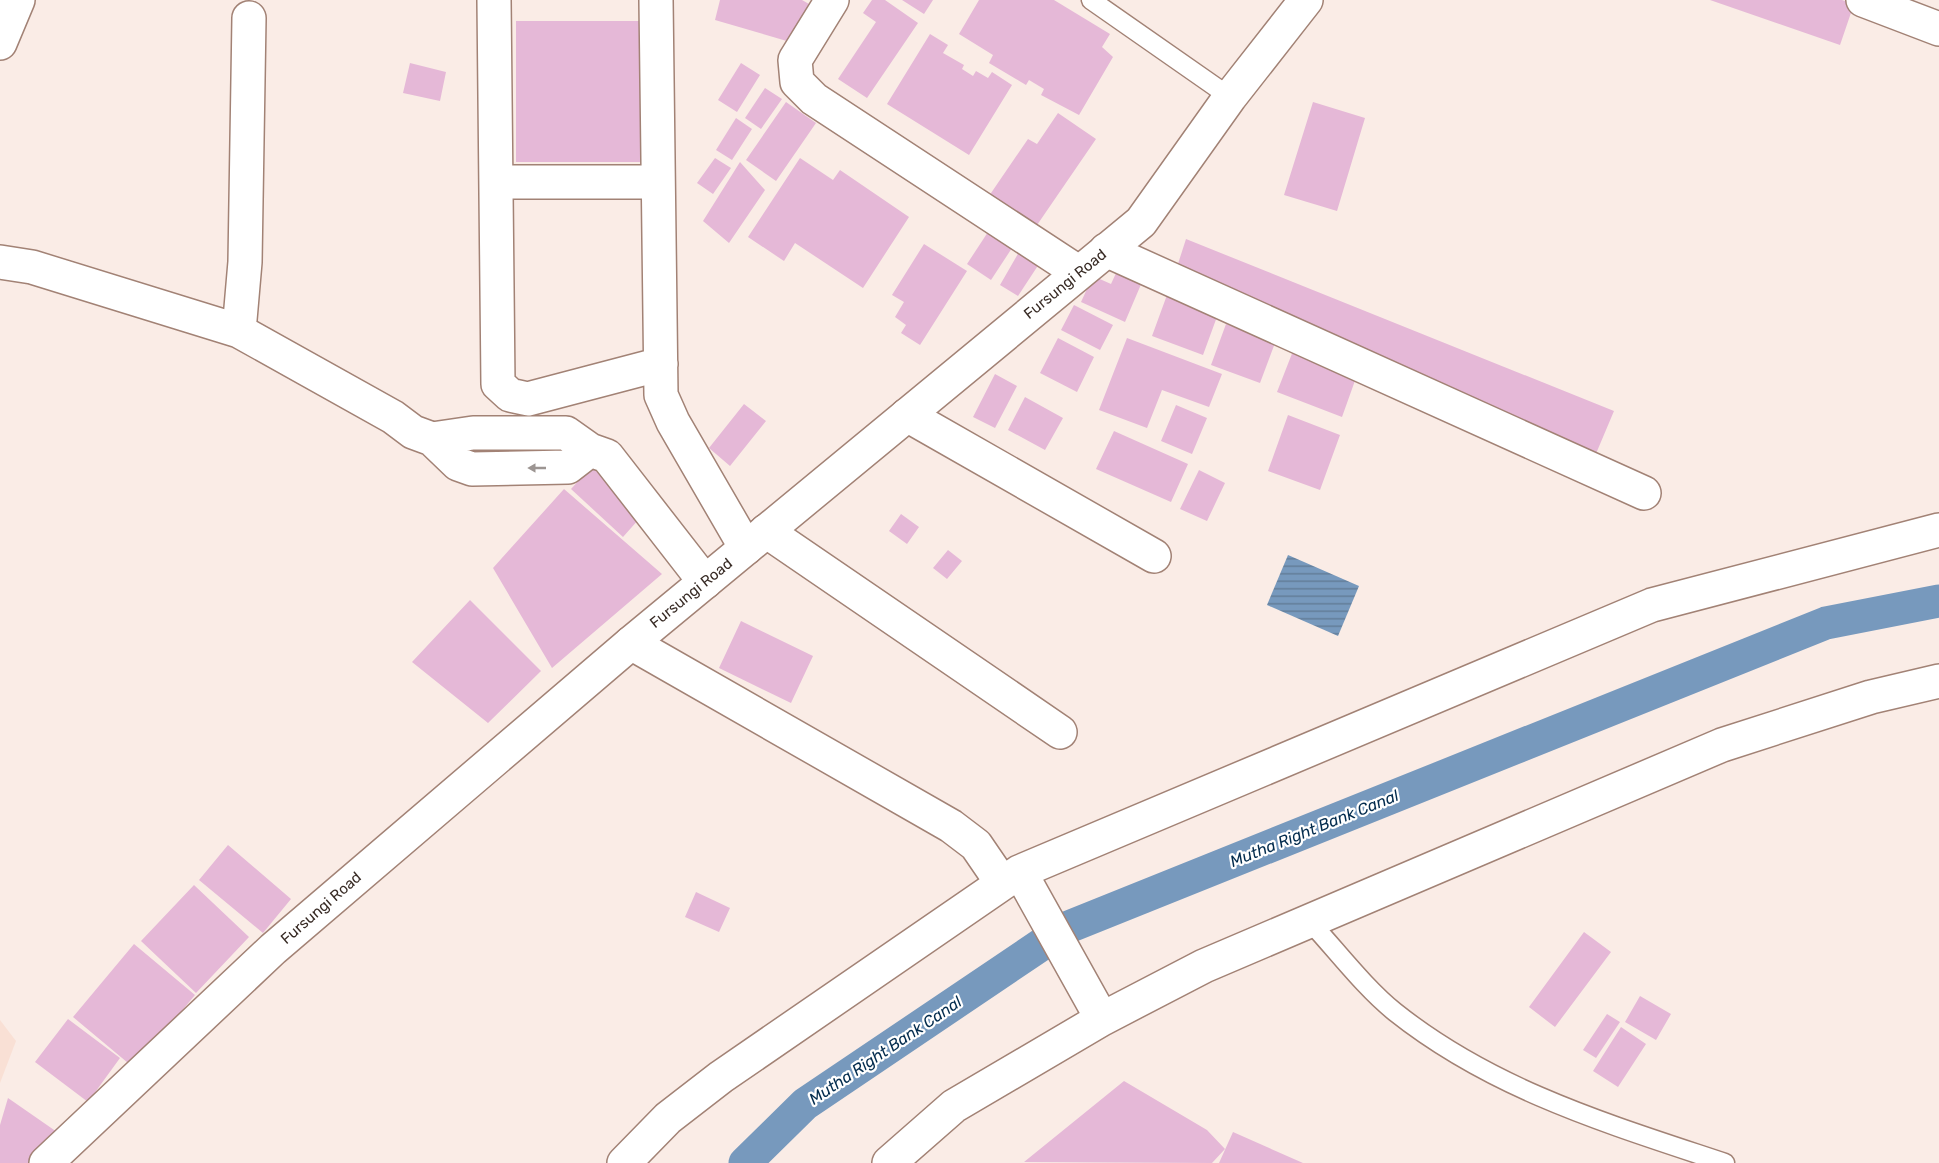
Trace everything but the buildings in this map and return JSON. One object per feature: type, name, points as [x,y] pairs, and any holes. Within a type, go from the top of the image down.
[{"type":"street","points":[[0,43],[18,0]]},
{"type":"street","points":[[494,0],[498,384],[510,395],[528,399],[661,364]]},
{"type":"street","points":[[656,0],[661,395],[673,422],[756,539],[1060,732]]},
{"type":"street","points":[[832,0],[795,60],[797,82],[814,99],[1078,272]]},
{"type":"street","name":"Fursungi Road","points":[[46,1163],[273,949],[631,643],[1141,222],[1230,97],[1306,0]]},
{"type":"street","points":[[1863,0],[1939,29]]},
{"type":"street","points":[[238,331],[245,262],[249,18]]},
{"type":"street","points":[[496,182],[657,182]]},
{"type":"street","points":[[1106,250],[1644,493]]},
{"type":"street","points":[[0,262],[32,267],[238,331],[393,417],[413,432],[432,439],[458,464],[472,469],[568,467],[590,450],[607,456],[705,582]]},
{"type":"street","points":[[907,415],[1155,556]]},
{"type":"street","points":[[624,1163],[668,1118],[721,1077],[1018,882],[1652,605],[1939,530]]},
{"type":"street","points":[[631,643],[951,826],[976,845],[1018,882],[1097,1011]]},
{"type":"street","points":[[889,1163],[954,1106],[1097,1011],[1311,922],[1416,874],[1722,745],[1871,697],[1939,681]]},
{"type":"lane","points":[[1091,0],[1230,97]]},
{"type":"lane","points":[[1311,922],[1393,1010],[1434,1040],[1502,1081],[1570,1111],[1725,1163]]},
{"type":"shaded area","points":[[0,1020],[16,1041],[0,1083]]},
{"type":"water","points":[[1288,555],[1359,586],[1338,636],[1267,605]]},
{"type":"waterway","name":"Mutha Right Bank Canal","points":[[745,1163],[805,1104],[1066,928],[1826,623],[1939,601]]}]
